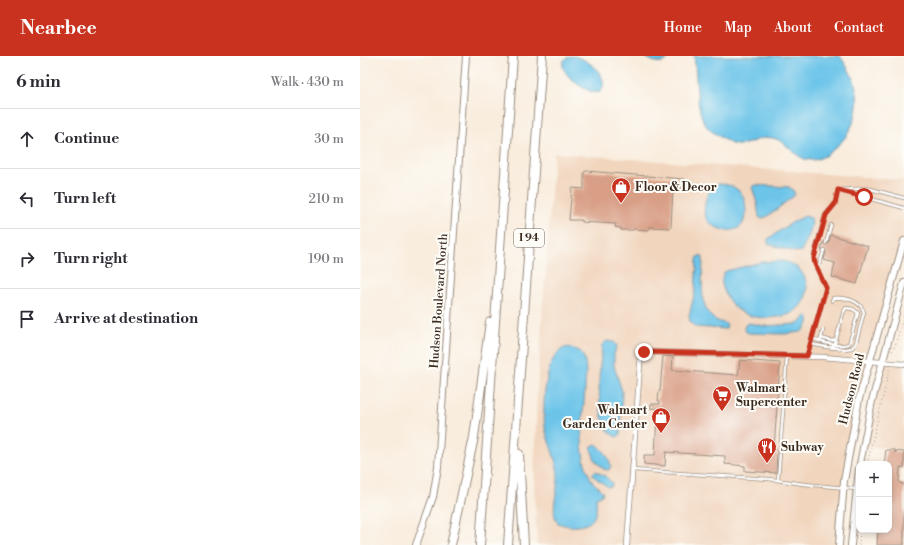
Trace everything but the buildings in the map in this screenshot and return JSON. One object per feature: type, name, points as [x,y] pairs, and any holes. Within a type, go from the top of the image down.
[{"type":"highway","name":"I 94","points":[[480,545],[513,56]]},
{"type":"highway","name":"I 94","points":[[508,545],[542,56]]},
{"type":"highway","points":[[451,545],[474,437],[498,276]]},
{"type":"highway","points":[[517,420],[524,545]]},
{"type":"street","name":"Hudson Boulevard North","points":[[416,545],[432,502],[438,467],[466,56]]},
{"type":"street","name":"Hudson Road","points":[[838,545],[843,487],[855,419],[869,361],[904,241]]},
{"type":"street","name":"Hudson Road","points":[[860,461],[867,421],[904,283]]},
{"type":"street","points":[[627,545],[640,361],[642,353],[807,356],[904,364]]},
{"type":"street","points":[[852,545],[856,489]]},
{"type":"lane","points":[[838,190],[866,188],[904,198]]},
{"type":"lane","points":[[838,190],[904,208]]},
{"type":"lane","points":[[807,356],[826,288],[814,258],[826,213],[835,204],[838,190]]},
{"type":"lane","points":[[826,243],[831,225]]},
{"type":"lane","points":[[816,266],[820,263],[824,250]]},
{"type":"lane","points":[[810,344],[845,349],[852,348],[856,343],[864,312],[862,308],[851,299],[838,297],[833,298],[832,301]]},
{"type":"lane","points":[[811,338],[835,344],[849,344],[858,313],[853,309],[846,308],[843,313],[835,344],[832,348]]},
{"type":"lane","points":[[821,340],[823,330]]},
{"type":"lane","points":[[821,340],[832,341],[836,339]]},
{"type":"lane","points":[[778,480],[787,356]]},
{"type":"lane","points":[[632,470],[778,480],[856,489]]},
{"type":"path","points":[[892,352],[904,314]]},
{"type":"path","points":[[868,461],[890,374]]},
{"type":"path","points":[[859,545],[860,533]]},
{"type":"shaded area","points":[[554,153],[904,180],[904,241],[855,419],[839,545],[537,545],[534,485],[537,390]]},
{"type":"shaded area","points":[[883,362],[904,364],[904,449],[863,446]]},
{"type":"water","points":[[571,56],[590,63],[596,68],[603,80],[603,86],[600,92],[587,90],[571,79],[563,66],[564,60]]},
{"type":"water","points":[[644,56],[671,56],[665,61],[654,62]]},
{"type":"water","points":[[694,56],[840,56],[850,71],[856,88],[857,105],[854,121],[846,136],[833,150],[814,160],[800,157],[783,143],[769,137],[742,145],[731,144],[710,130],[703,120],[698,103]]},
{"type":"water","points":[[725,184],[735,188],[744,199],[746,211],[744,220],[740,227],[736,229],[726,230],[716,227],[708,221],[706,217],[706,200],[714,186]]},
{"type":"water","points":[[754,185],[789,187],[793,190],[795,195],[768,216],[761,219],[759,217],[757,203],[752,187]]},
{"type":"water","points":[[805,216],[811,218],[812,222],[809,235],[801,251],[795,252],[768,244],[768,239]]},
{"type":"water","points":[[701,255],[703,258],[703,299],[709,314],[717,321],[726,324],[726,329],[695,327],[690,322],[689,316],[695,291],[697,260]]},
{"type":"water","points":[[782,261],[798,268],[803,274],[807,289],[802,304],[795,311],[789,314],[770,318],[756,317],[736,309],[725,294],[722,284],[722,277],[726,271],[762,262]]},
{"type":"water","points":[[806,316],[808,316],[808,323],[801,332],[784,334],[749,333],[744,329],[745,325],[749,323],[764,326],[796,324],[801,322]]},
{"type":"water","points":[[608,341],[614,342],[617,345],[614,354],[614,366],[622,391],[620,435],[617,437],[609,432],[604,422],[599,396],[602,345]]},
{"type":"water","points":[[568,347],[580,351],[585,360],[586,375],[582,424],[582,447],[591,479],[603,492],[602,495],[596,497],[596,511],[592,520],[586,524],[574,526],[558,523],[555,518],[554,507],[558,475],[556,463],[546,433],[544,419],[546,381],[549,369],[554,358],[560,351]]},
{"type":"water","points":[[596,444],[604,451],[607,457],[611,466],[609,470],[603,469],[595,460],[591,449],[592,446]]},
{"type":"water","points":[[595,471],[605,476],[612,483],[612,486],[608,487],[593,476]]},
{"type":"place","name":"Floor & Decor","points":[[621,204]]},
{"type":"place","name":"Walmart Supercenter","points":[[722,412]]},
{"type":"place","name":"Walmart Garden Center","points":[[661,434]]},
{"type":"place","name":"Subway","points":[[767,464]]},
{"type":"route","points":[[644,352],[807,356],[826,288],[814,262],[814,258],[826,215],[835,204],[838,197],[838,190],[864,197]]}]
